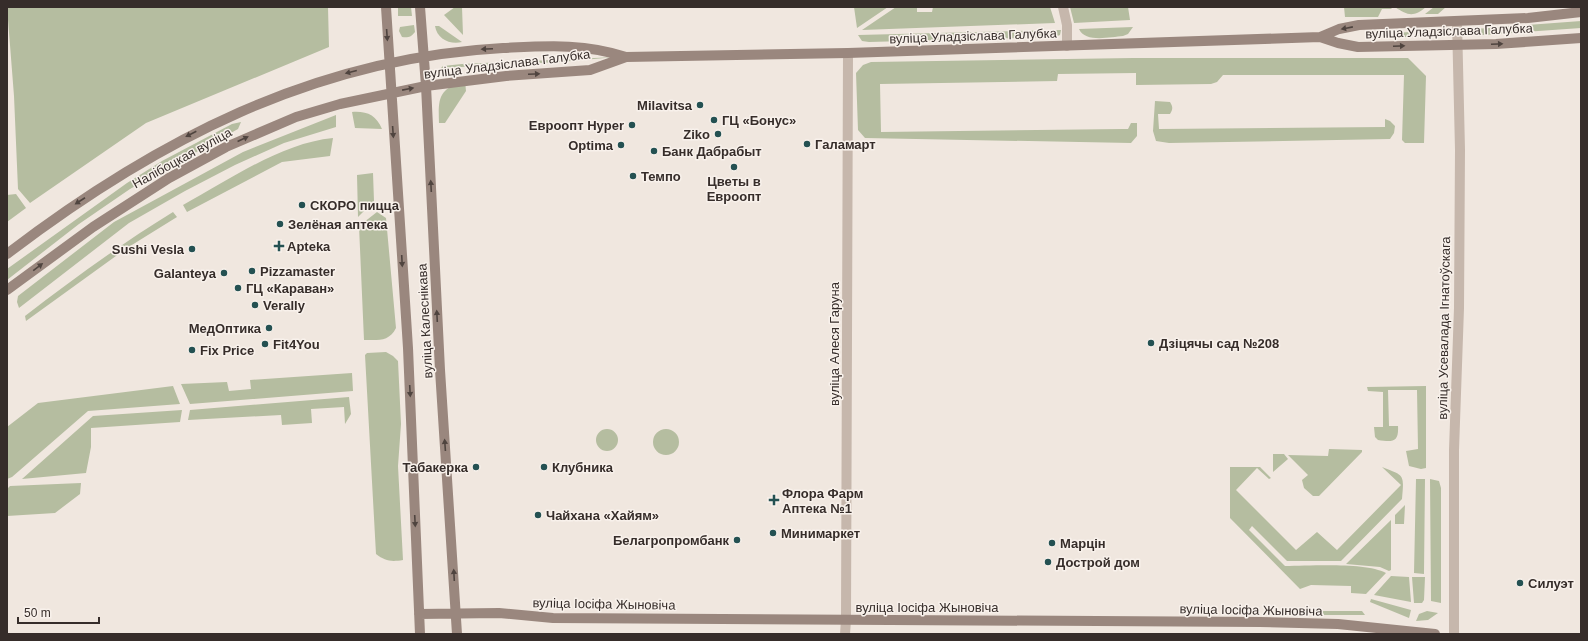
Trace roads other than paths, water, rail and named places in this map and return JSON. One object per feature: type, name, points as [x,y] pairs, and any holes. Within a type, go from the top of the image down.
[{"type":"main road","name":"вуліца Калеснікава","points":[[386,7],[390,93],[407,340],[420,634]]},
{"type":"main road","name":"вуліца Калеснікава","points":[[420,7],[426,86],[440,370],[457,634]]},
{"type":"main road","name":"вуліца Уладзіслава Галубка","points":[[1320,37],[1339,29],[1358,25],[1528,18],[1581,12]]},
{"type":"main road","name":"вуліца Уладзіслава Галубка","points":[[389,62],[468,50],[551,46],[596,48],[626,57],[848,53],[1320,37],[1338,43],[1358,47],[1458,45],[1581,38]]},
{"type":"main road","name":"вуліца Уладзіслава Галубка","points":[[390,93],[426,86],[506,76],[590,70],[626,57]]},
{"type":"main road","name":"Налібоцкая вуліца","points":[[7,254],[67,210],[127,171],[161,150],[210,125],[293,90],[343,74],[389,62]]},
{"type":"main road","name":"Налібоцкая вуліца","points":[[7,290],[93,227],[138,197],[226,147],[296,117],[340,104],[390,93]]},
{"type":"main road","name":"вуліца Іосіфа Жыновіча","points":[[419,614],[499,613],[552,618],[1338,624],[1435,634]]},
{"type":"street","points":[[1063,7],[1067,25],[1067,46]]},
{"type":"street","name":"вуліца Усевалада Ігнатоўскага","points":[[1454,634],[1454,450],[1459,308],[1460,158],[1457,22]]},
{"type":"street","name":"вуліца Алеся Гаруна","points":[[845,634],[848,53]]},
{"type":"place","name":"Milavitsa","points":[[700,105]]},
{"type":"place","name":"ГЦ «Бонус»","points":[[714,120]]},
{"type":"place","name":"Евроопт Hyper","points":[[632,125]]},
{"type":"place","name":"Ziko","points":[[718,134]]},
{"type":"place","name":"Галамарт","points":[[807,144]]},
{"type":"place","name":"Optima","points":[[621,145]]},
{"type":"place","name":"Банк Дабрабыт","points":[[654,151]]},
{"type":"place","name":"Цветы в Евроопт","points":[[734,167]]},
{"type":"place","name":"Темпо","points":[[633,176]]},
{"type":"place","name":"СКОРО пицца","points":[[302,205]]},
{"type":"place","name":"Зелёная аптека","points":[[280,224]]},
{"type":"place","name":"Apteka","points":[[279,246]]},
{"type":"place","name":"Sushi Vesla","points":[[192,249]]},
{"type":"place","name":"Pizzamaster","points":[[252,271]]},
{"type":"place","name":"Galanteya","points":[[224,273]]},
{"type":"place","name":"ГЦ «Караван»","points":[[238,288]]},
{"type":"place","name":"Verally","points":[[255,305]]},
{"type":"place","name":"МедОптика","points":[[269,328]]},
{"type":"place","name":"Дзіцячы сад №208","points":[[1151,343]]},
{"type":"place","name":"Fit4You","points":[[265,344]]},
{"type":"place","name":"Fix Price","points":[[192,350]]},
{"type":"place","name":"Табакерка","points":[[476,467]]},
{"type":"place","name":"Клубника","points":[[544,467]]},
{"type":"place","name":"Флора Фарм Аптека №1","points":[[774,500]]},
{"type":"place","name":"Чайхана «Хайям»","points":[[538,515]]},
{"type":"place","name":"Минимаркет","points":[[773,533]]},
{"type":"place","name":"Белагропромбанк","points":[[737,540]]},
{"type":"place","name":"Марцін","points":[[1052,543]]},
{"type":"place","name":"Дострой дом","points":[[1048,562]]},
{"type":"place","name":"Силуэт","points":[[1520,583]]}]
